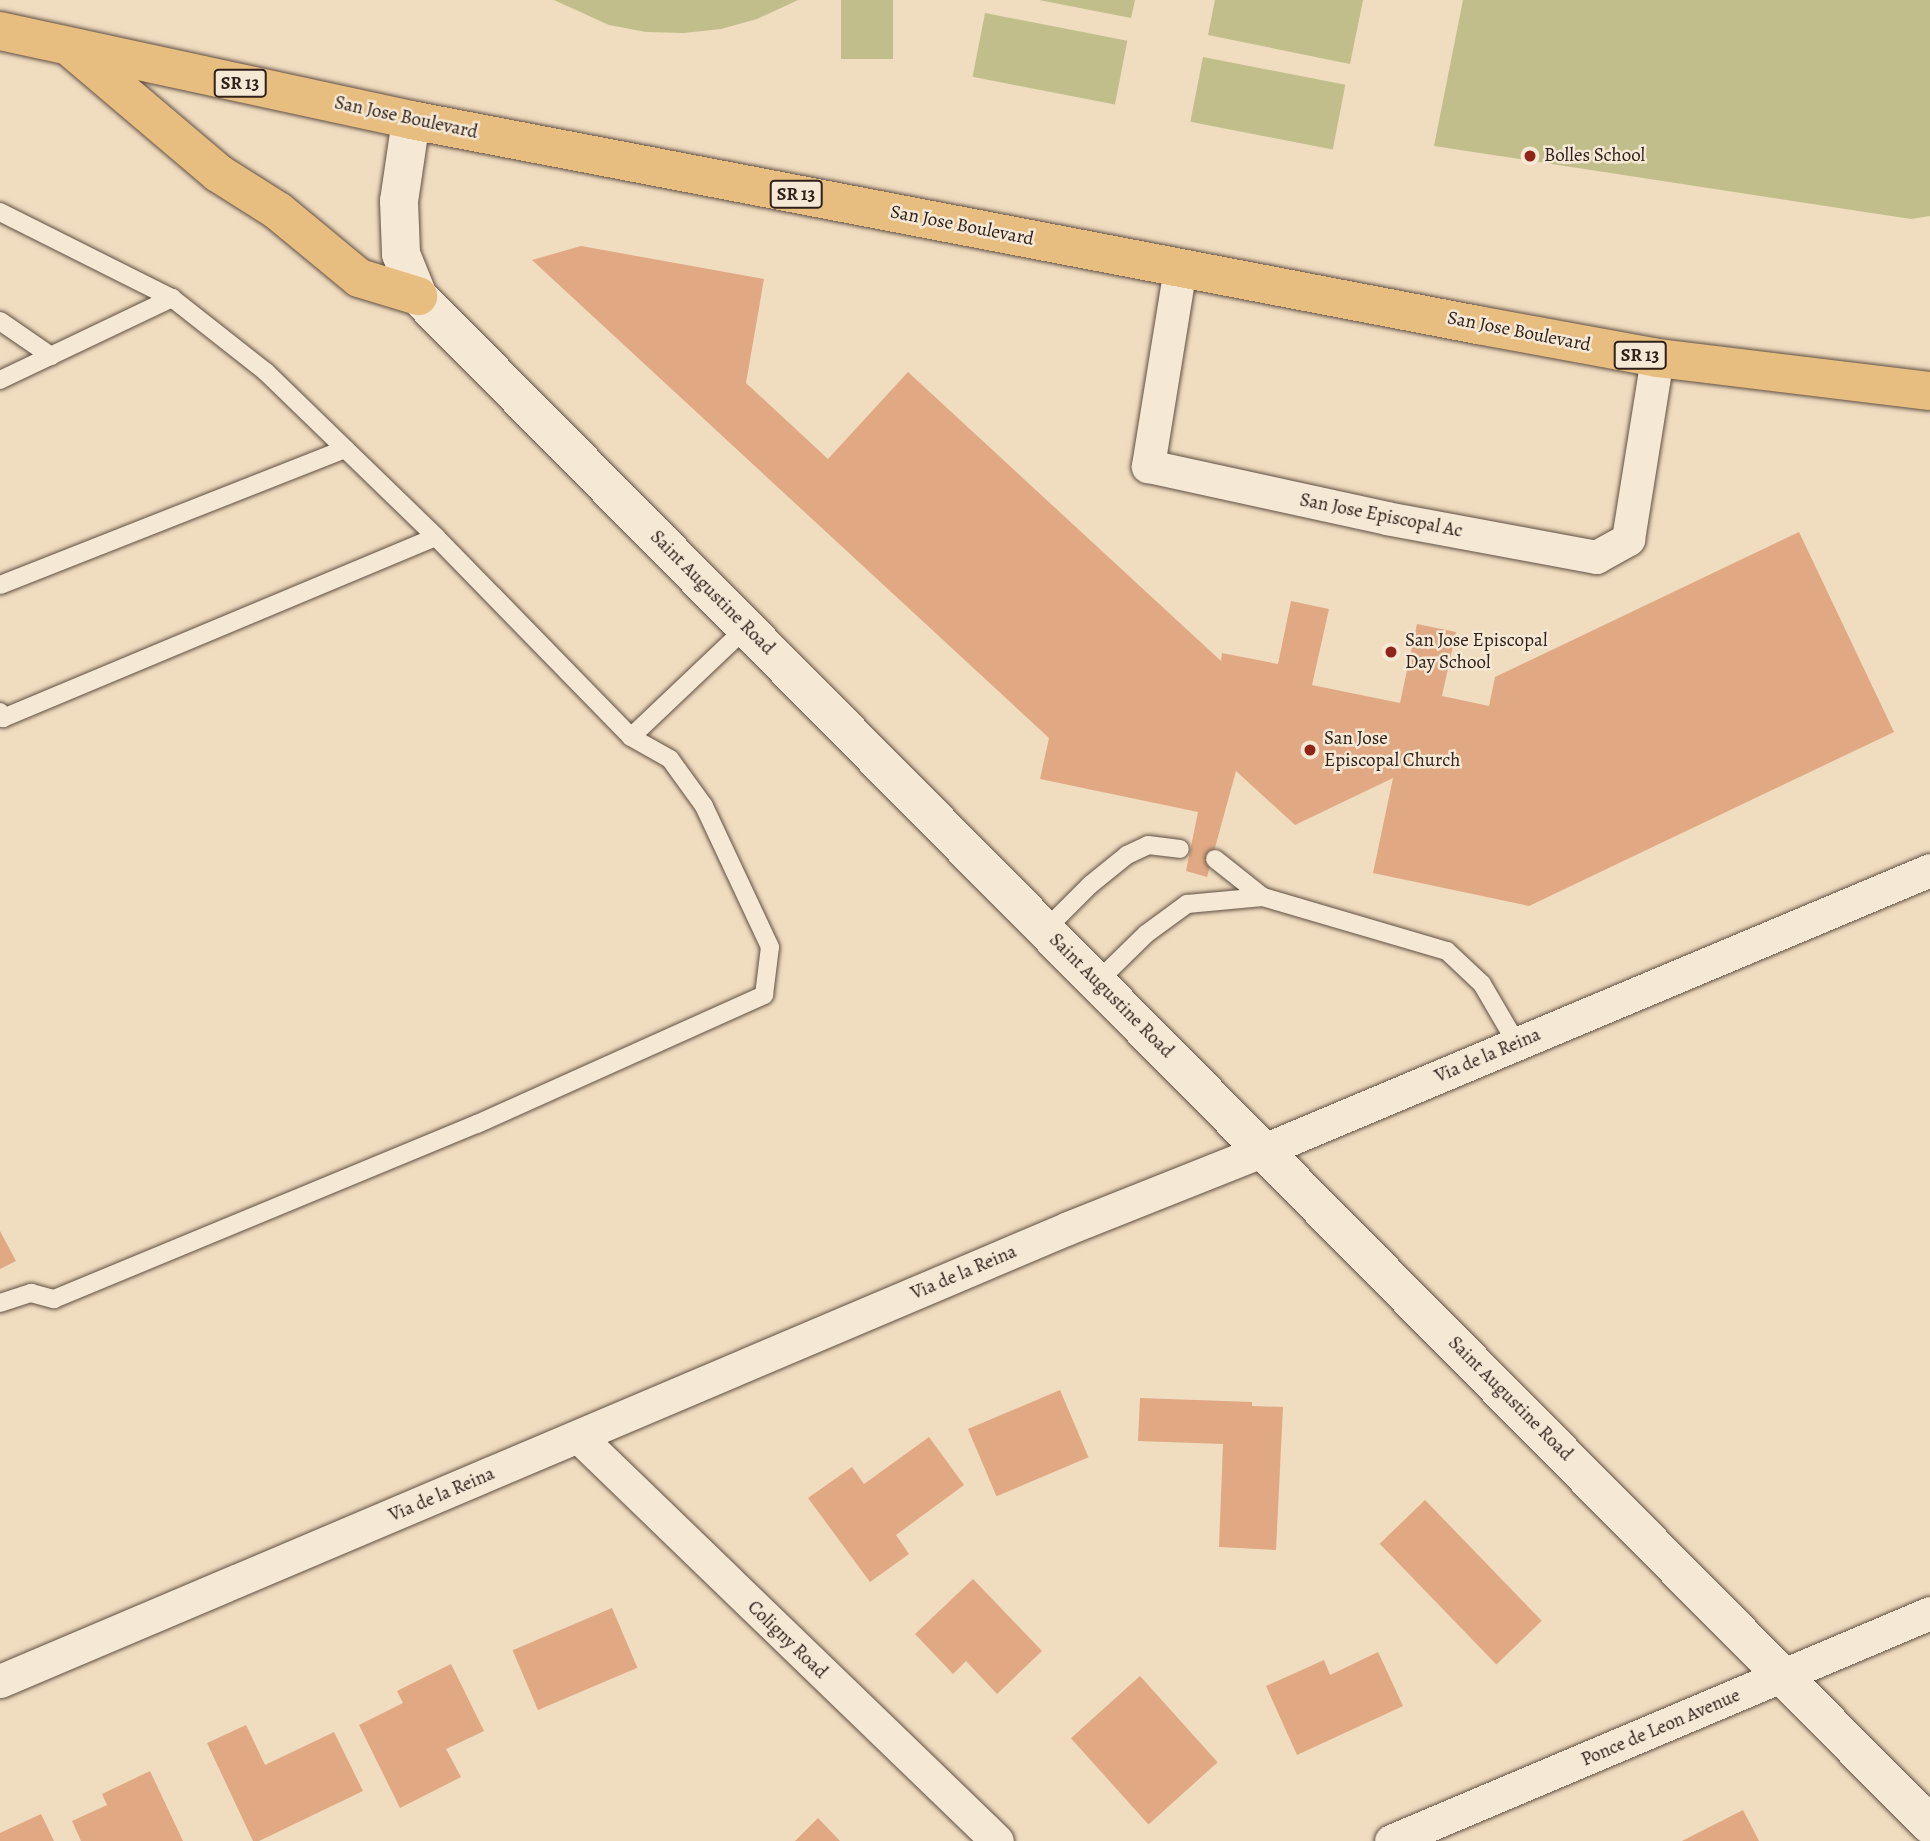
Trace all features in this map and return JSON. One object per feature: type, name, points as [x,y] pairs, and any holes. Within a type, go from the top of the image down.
[{"type":"main road","name":"San Jose Boulevard","points":[[0,31],[411,120],[1657,358],[1930,391]]},
{"type":"main road","points":[[68,46],[218,173],[278,211],[359,278],[418,296]]},
{"type":"main road","name":"Saint Augustine Road","points":[[411,120],[399,201],[401,254],[418,296],[1930,1825]]},
{"type":"street","name":"San Jose Episcopal Ac","points":[[1180,268],[1148,466],[1386,518],[1596,557],[1628,539],[1657,358]]},
{"type":"street","name":"Via de la Reina","points":[[0,1681],[1055,1234],[1927,876]]},
{"type":"street","name":"Coligny Road","points":[[579,1437],[997,1841]]},
{"type":"street","name":"Ponce de Leon Avenue","points":[[1391,1841],[1930,1612]]},
{"type":"lane","points":[[0,212],[172,298],[266,372],[436,537],[631,737],[670,760],[704,806],[770,947],[764,995],[477,1124],[54,1299],[31,1293],[0,1303]]},
{"type":"lane","points":[[0,380],[172,298]]},
{"type":"lane","points":[[0,321],[51,356]]},
{"type":"lane","points":[[0,585],[345,449]]},
{"type":"lane","points":[[0,712],[3,719],[436,537]]},
{"type":"lane","points":[[631,737],[746,628]]},
{"type":"lane","points":[[1045,930],[1090,885],[1127,855],[1148,845],[1180,849]]},
{"type":"lane","points":[[1215,859],[1263,897]]},
{"type":"lane","points":[[1097,982],[1146,934],[1187,904],[1263,897],[1447,951],[1482,985],[1517,1044]]},
{"type":"shaded area","points":[[554,0],[798,0],[757,19],[721,29],[684,33],[646,32],[609,25]]},
{"type":"shaded area","points":[[841,0],[893,0],[893,59],[841,59]]},
{"type":"shaded area","points":[[1039,0],[1135,0],[1131,18]]},
{"type":"shaded area","points":[[1215,0],[1363,0],[1350,64],[1208,35]]},
{"type":"shaded area","points":[[1463,0],[1930,0],[1930,216],[1911,219],[1434,146]]},
{"type":"shaded area","points":[[985,13],[1127,41],[1115,104],[973,77]]},
{"type":"shaded area","points":[[1203,57],[1345,85],[1333,149],[1190,122]]},
{"type":"building","points":[[581,246],[764,279],[746,383],[828,459],[908,372],[1221,661],[1222,653],[1278,664],[1291,601],[1329,609],[1312,685],[1400,703],[1417,624],[1456,632],[1442,696],[1489,706],[1495,677],[1799,532],[1894,732],[1529,906],[1373,873],[1393,778],[1295,825],[1236,771],[1207,877],[1186,871],[1198,812],[1040,779],[1049,738],[532,260]]},
{"type":"building","points":[[0,1231],[16,1261],[0,1269]]},
{"type":"building","points":[[1060,1390],[1089,1457],[996,1496],[968,1429]]},
{"type":"building","points":[[1140,1398],[1252,1402],[1252,1406],[1283,1407],[1276,1550],[1219,1547],[1223,1444],[1138,1441]]},
{"type":"building","points":[[929,1437],[964,1485],[896,1535],[909,1554],[870,1582],[808,1498],[852,1467],[864,1484]]},
{"type":"building","points":[[1425,1500],[1542,1621],[1496,1665],[1380,1544]]},
{"type":"building","points":[[973,1579],[1042,1651],[997,1694],[966,1661],[953,1674],[915,1634]]},
{"type":"building","points":[[612,1608],[637,1668],[538,1710],[513,1650]]},
{"type":"building","points":[[1378,1652],[1403,1706],[1297,1755],[1266,1686],[1324,1660],[1330,1675]]},
{"type":"building","points":[[451,1664],[484,1731],[446,1749],[461,1777],[400,1808],[359,1725],[403,1703],[397,1691]]},
{"type":"building","points":[[1140,1676],[1218,1762],[1149,1824],[1071,1738]]},
{"type":"building","points":[[246,1725],[265,1765],[334,1732],[363,1791],[259,1841],[253,1841],[207,1743]]},
{"type":"building","points":[[150,1771],[183,1841],[81,1841],[72,1821],[107,1805],[102,1794]]},
{"type":"building","points":[[1743,1810],[1759,1841],[1682,1841]]},
{"type":"building","points":[[41,1814],[54,1841],[0,1841],[0,1833]]},
{"type":"building","points":[[818,1818],[840,1841],[795,1841]]},
{"type":"place","name":"Bolles School","points":[[1530,156]]},
{"type":"place","name":"San Jose Episcopal Day School","points":[[1391,652]]},
{"type":"place","name":"San Jose Episcopal Church","points":[[1310,750]]}]
